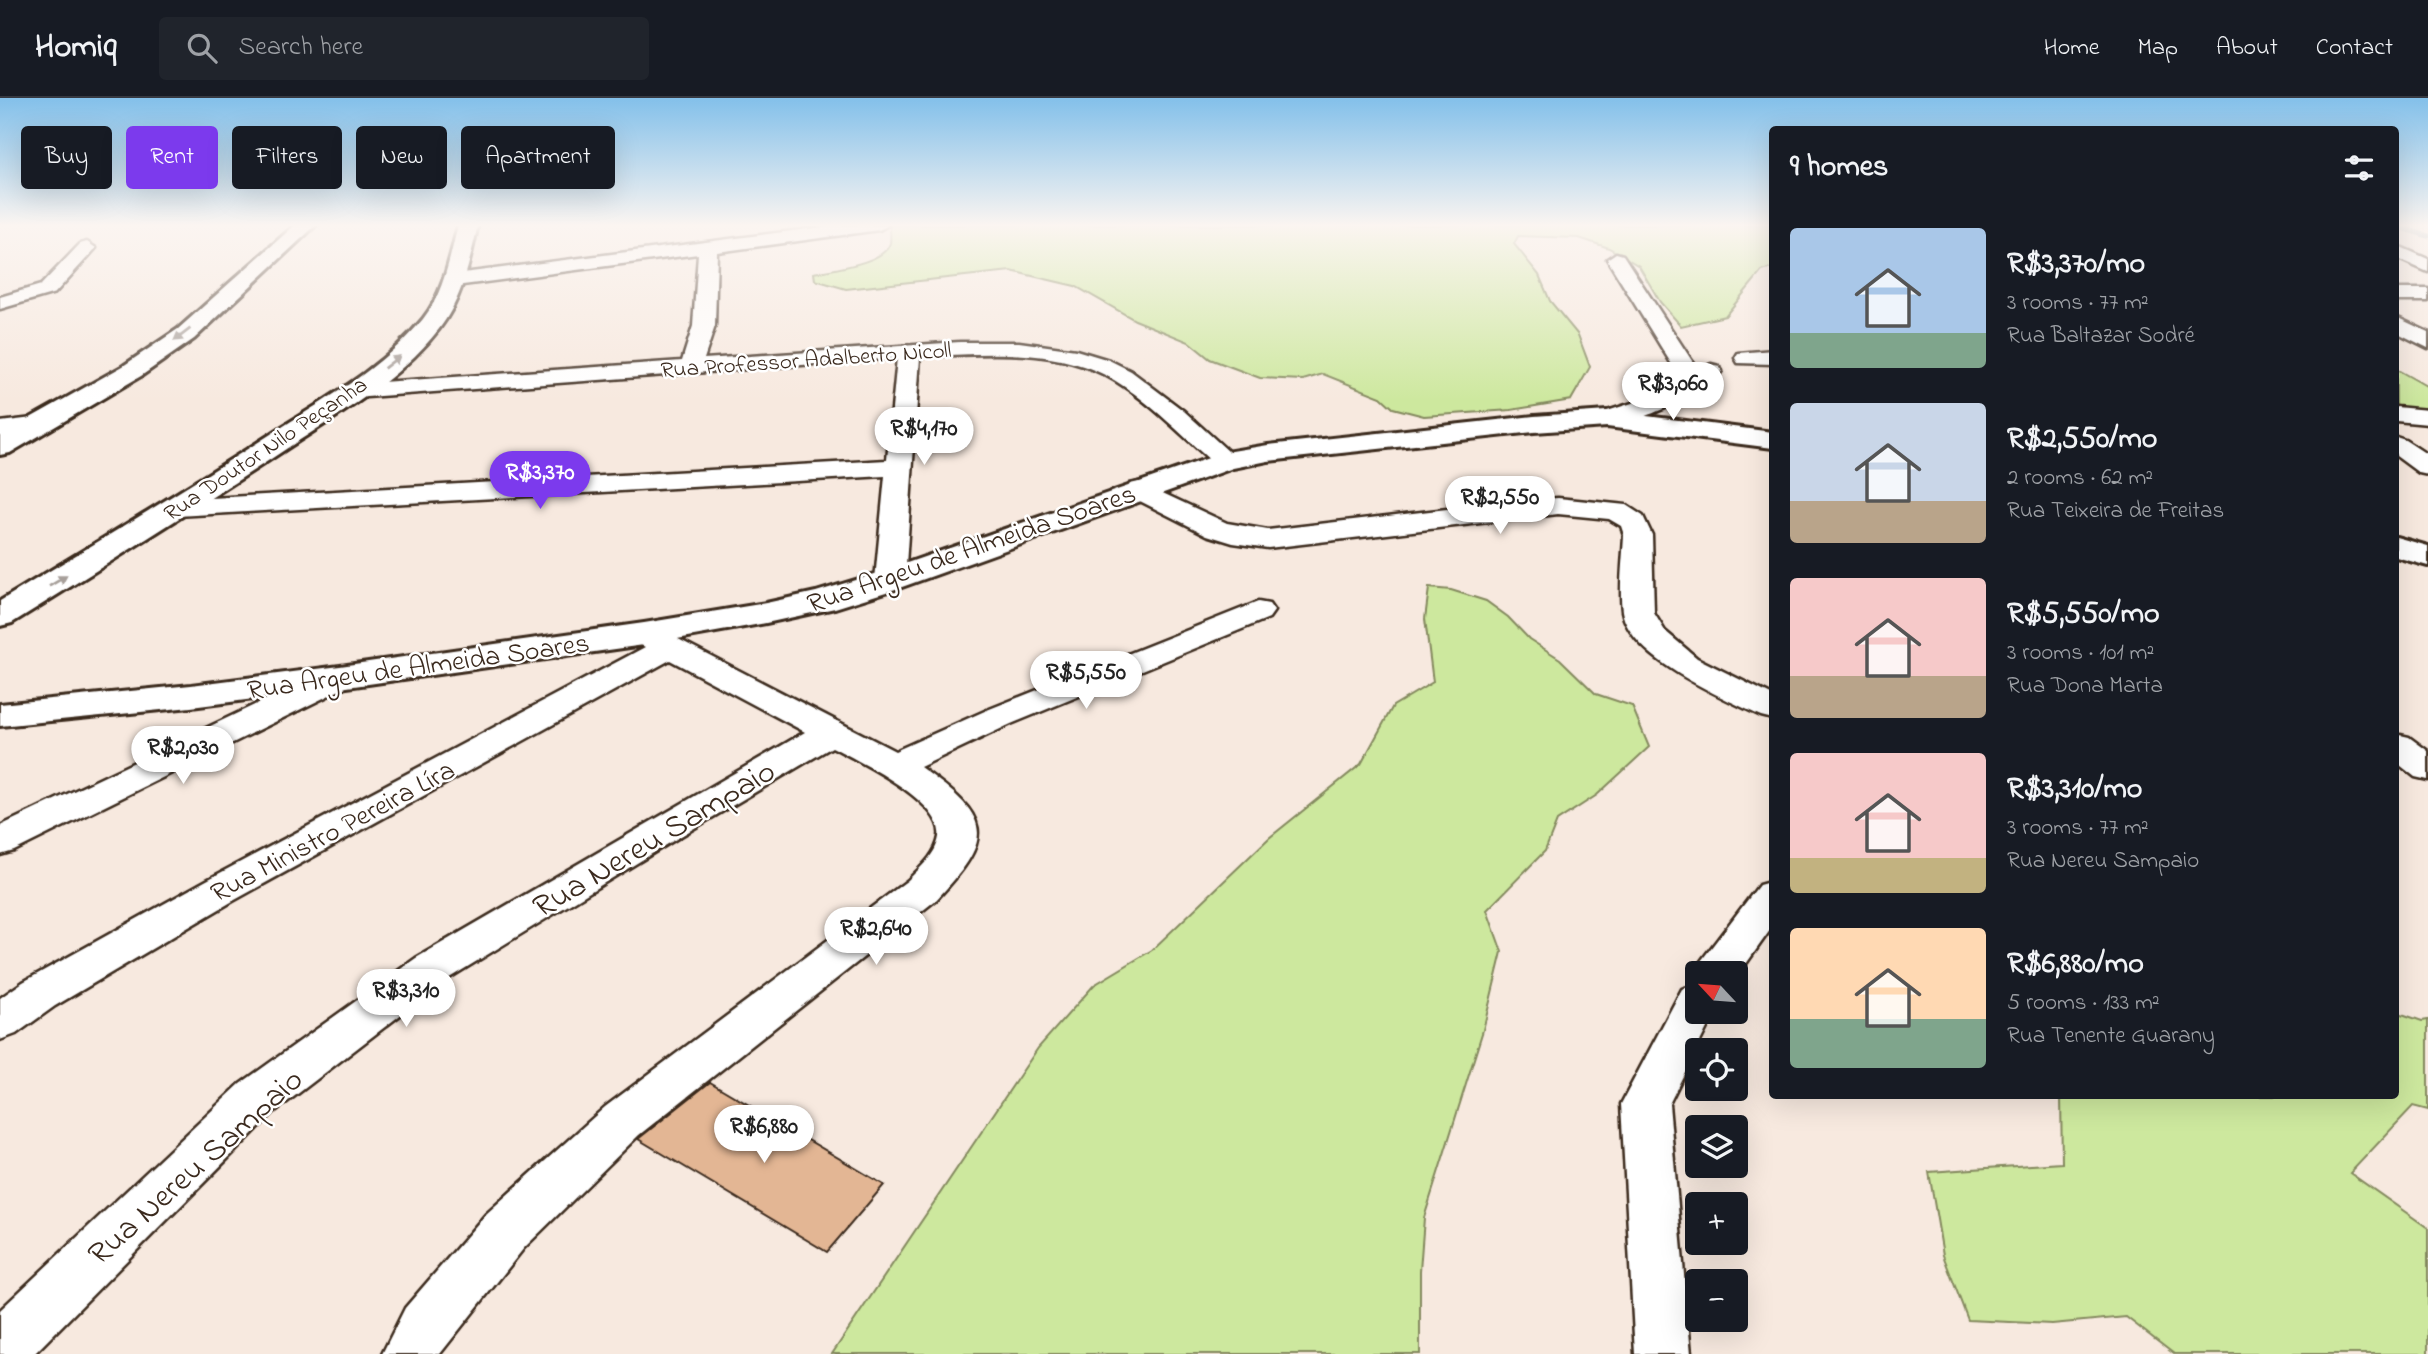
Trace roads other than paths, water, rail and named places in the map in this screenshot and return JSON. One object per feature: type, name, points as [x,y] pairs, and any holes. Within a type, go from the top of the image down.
[{"type":"main road","points":[[0,447],[132,371],[186,334],[241,284]]},
{"type":"main road","name":"Rua Doutor Nilo Peçanha","points":[[0,616],[177,508],[397,359],[432,323],[453,284]]},
{"type":"main road","name":"Rua Argeu de Almeida Soares","points":[[0,715],[191,696],[657,640],[823,601],[890,580],[1226,461],[1340,444],[1607,419],[1769,439]]},
{"type":"street","points":[[0,303],[48,289],[53,284]]},
{"type":"street","points":[[691,366],[705,326],[707,284]]},
{"type":"street","points":[[1607,419],[1664,401],[1704,379],[1634,284]]},
{"type":"street","points":[[2399,295],[2428,295]]},
{"type":"street","points":[[2399,326],[2428,341]]},
{"type":"street","name":"Rua Professor Adalberto Nicoll","points":[[353,391],[909,351],[974,347],[1015,349],[1092,361],[1121,375],[1226,461]]},
{"type":"street","points":[[890,580],[909,351]]},
{"type":"street","points":[[1746,358],[1769,357]]},
{"type":"street","points":[[2399,414],[2428,417]]},
{"type":"street","points":[[0,429],[41,424]]},
{"type":"street","points":[[2399,446],[2428,467]]},
{"type":"street","points":[[177,508],[901,467]]},
{"type":"street","points":[[1139,490],[1203,525],[1247,539],[1268,539],[1558,506],[1616,511],[1633,522],[1638,535],[1639,612],[1652,637],[1685,665],[1769,707]]},
{"type":"street","points":[[894,765],[999,717],[1258,611]]},
{"type":"street","points":[[410,1354],[425,1326],[505,1231],[622,1121],[922,890],[948,863],[959,836],[955,814],[940,799],[894,765],[657,640]]},
{"type":"street","name":"Rua Ministro Pereira Líra","points":[[0,1021],[39,994],[657,640]]},
{"type":"street","points":[[0,842],[340,677]]},
{"type":"street","name":"Rua Nereu Sampaio","points":[[0,1350],[33,1314],[257,1098],[442,962],[830,733]]},
{"type":"street","points":[[2399,747],[2428,769]]},
{"type":"street","points":[[1725,961],[1769,900]]},
{"type":"street","points":[[1663,1354],[1645,1104],[1686,1024]]}]
